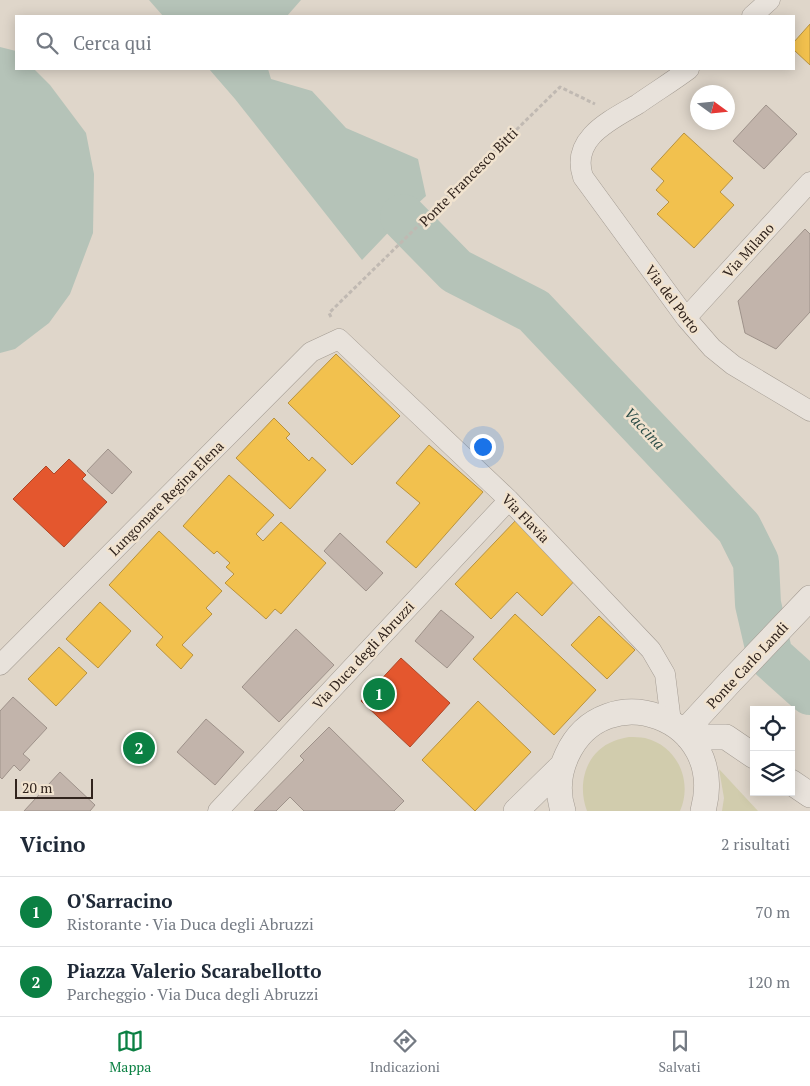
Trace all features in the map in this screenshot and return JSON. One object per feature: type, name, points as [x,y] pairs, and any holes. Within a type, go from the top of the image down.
[{"type":"street","points":[[753,15],[770,0]]},
{"type":"street","points":[[619,116],[688,70]]},
{"type":"street","name":"Via del Porto","points":[[619,116],[598,129],[582,150],[580,164],[583,177],[686,318],[708,343],[734,365],[810,411]]},
{"type":"street","name":"Via Milano","points":[[686,318],[810,182]]},
{"type":"street","name":"Via Flavia","points":[[339,339],[509,500],[651,650],[664,674],[681,731]]},
{"type":"street","name":"Lungomare Regina Elena","points":[[0,665],[312,352],[339,339]]},
{"type":"street","name":"Via Duca degli Abruzzi","points":[[218,811],[509,500]]},
{"type":"street","name":"Ponte Carlo Landi","points":[[681,731],[810,598]]},
{"type":"street","points":[[563,811],[560,801],[559,783],[562,766],[572,745],[587,728],[607,717],[623,713],[640,712],[656,716],[681,731],[698,750],[706,772],[708,794],[703,811]]},
{"type":"street","points":[[681,731],[726,737],[750,753]]},
{"type":"street","points":[[516,811],[562,766]]},
{"type":"street","points":[[795,785],[810,795]]},
{"type":"path","name":"Ponte Francesco Bitti","points":[[329,313],[560,87],[619,116]]},
{"type":"shaded area","points":[[149,0],[301,0],[288,15],[162,15]]},
{"type":"shaded area","points":[[0,47],[15,51],[15,70],[35,70],[50,85],[86,133],[94,174],[93,233],[70,294],[49,323],[15,349],[0,353]]},
{"type":"shaded area","points":[[210,70],[268,70],[271,79],[312,91],[346,128],[418,159],[426,196],[362,260]]},
{"type":"shaded area","points":[[629,737],[645,738],[657,742],[674,757],[680,767],[685,788],[684,800],[680,811],[587,811],[583,791],[586,770],[590,761],[604,746],[616,740]]},
{"type":"shaded area","points":[[719,769],[758,811],[722,811],[724,798]]},
{"type":"building: Abitazioni","points":[[810,24],[810,65],[795,51],[795,41]]},
{"type":"building: Abitazioni","points":[[684,133],[733,178],[720,192],[734,205],[694,248],[657,214],[669,202],[656,190],[664,181],[651,169]]},
{"type":"building: Abitazioni","points":[[336,354],[400,416],[352,465],[288,403]]},
{"type":"building: Abitazioni","points":[[274,418],[290,434],[286,438],[309,461],[312,457],[326,470],[290,509],[236,458]]},
{"type":"building: Abitazioni","points":[[429,445],[483,492],[416,568],[386,542],[420,503],[396,483]]},
{"type":"building: Abitazioni","points":[[229,475],[274,515],[256,534],[263,541],[281,522],[326,563],[281,614],[275,609],[266,619],[225,583],[234,574],[226,567],[230,563],[217,551],[214,554],[183,526]]},
{"type":"building: Abitazioni","points":[[517,519],[578,577],[542,616],[517,592],[491,619],[455,584]]},
{"type":"building: Abitazioni","points":[[159,531],[222,591],[206,608],[212,614],[182,645],[193,655],[181,669],[156,645],[163,637],[109,585]]},
{"type":"building: Abitazioni","points":[[100,602],[131,631],[98,668],[66,639]]},
{"type":"building: Abitazioni","points":[[515,614],[596,690],[554,735],[473,659]]},
{"type":"building: Abitazioni","points":[[599,616],[635,650],[607,679],[571,645]]},
{"type":"building: Abitazioni","points":[[59,647],[87,673],[56,706],[28,679]]},
{"type":"building: Abitazioni","points":[[478,701],[531,752],[475,811],[422,760]]},
{"type":"building: Negozi","points":[[69,459],[86,475],[82,479],[107,502],[64,547],[13,499],[46,466],[54,474]]},
{"type":"building: Negozi","points":[[401,658],[450,703],[410,747],[361,701]]},
{"type":"building: Altro","points":[[766,105],[797,134],[764,169],[733,141]]},
{"type":"building: Altro","points":[[805,229],[810,234],[810,312],[776,349],[745,333],[738,301]]},
{"type":"building: Altro","points":[[108,449],[132,472],[112,494],[87,471]]},
{"type":"building: Altro","points":[[340,533],[383,573],[366,591],[324,551]]},
{"type":"building: Altro","points":[[441,610],[474,637],[447,668],[415,641]]},
{"type":"building: Altro","points":[[296,629],[334,665],[279,722],[242,687]]},
{"type":"building: Altro","points":[[13,697],[47,728],[23,754],[30,760],[20,771],[14,765],[2,779],[0,777],[0,711]]},
{"type":"building: Altro","points":[[206,719],[244,752],[215,785],[177,752]]},
{"type":"building: Altro","points":[[329,727],[404,801],[394,811],[304,811],[290,797],[276,811],[254,811],[304,760],[300,756]]},
{"type":"building: Altro","points":[[60,772],[95,805],[90,811],[24,811]]},
{"type":"waterway","name":"Vaccina","points":[[403,217],[456,271],[534,311],[739,528],[756,562],[758,604],[770,656],[810,692]]},
{"type":"place","name":"O'Sarracino","points":[[379,694]]},
{"type":"place","name":"Piazza Valerio Scarabellotto","points":[[139,748]]}]
